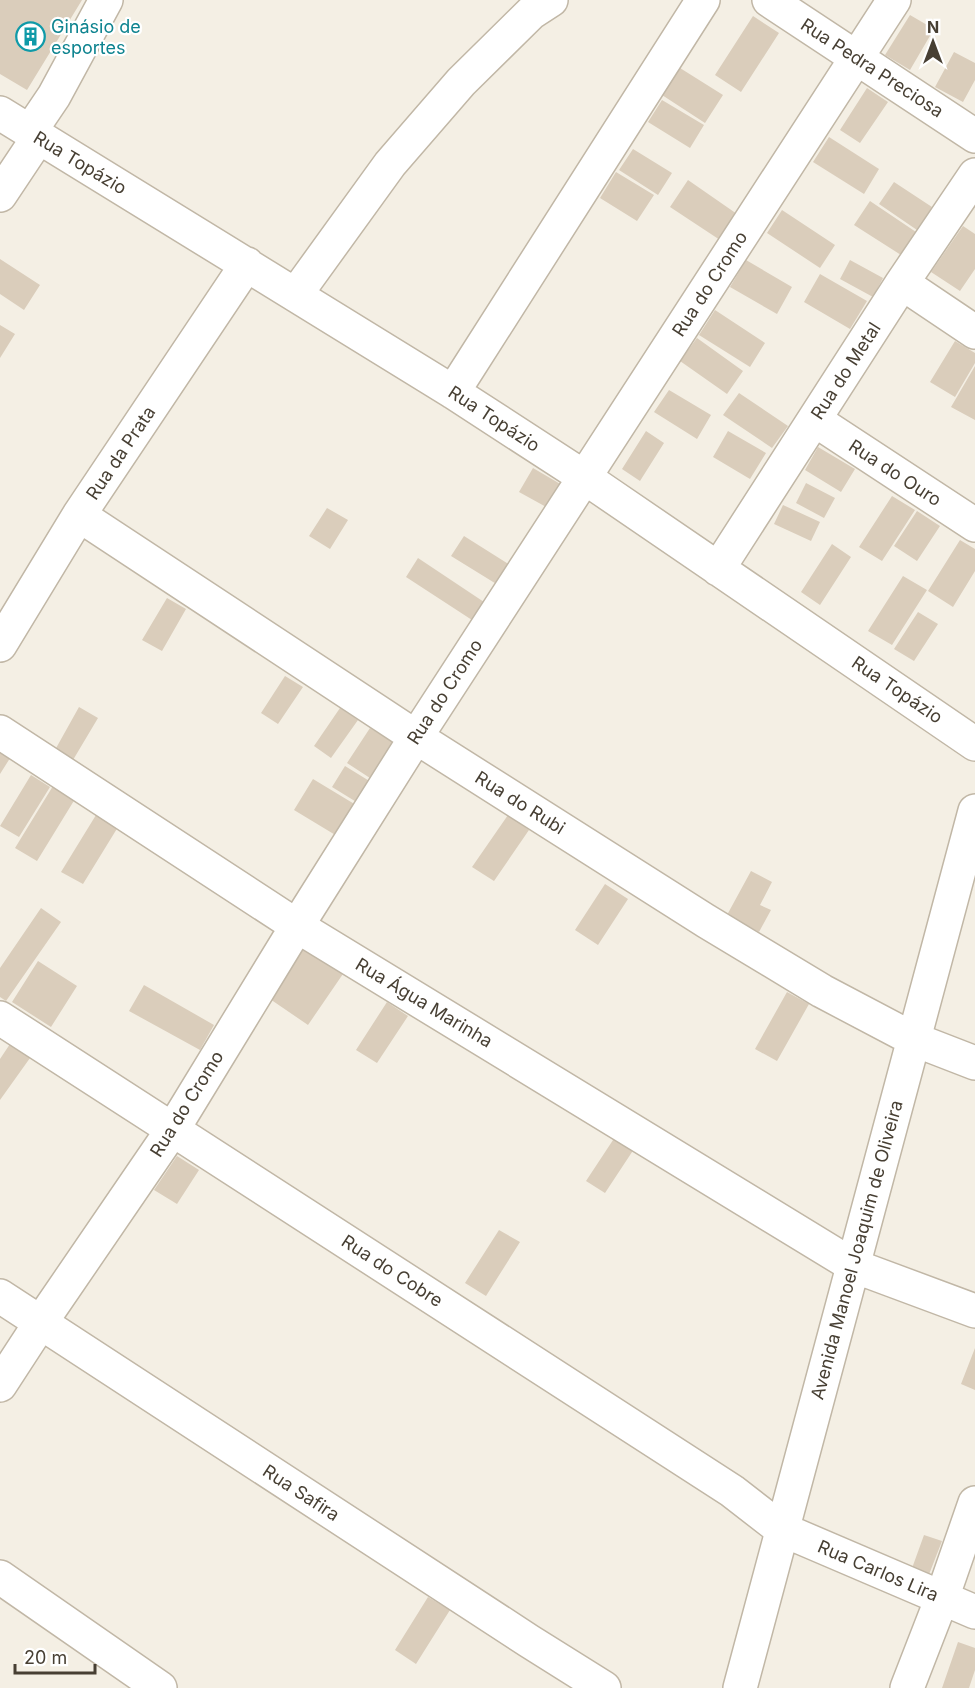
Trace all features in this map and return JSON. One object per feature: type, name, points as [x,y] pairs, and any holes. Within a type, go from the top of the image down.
[{"type":"street","points":[[0,195],[106,0]]},
{"type":"street","points":[[453,392],[703,0]]},
{"type":"street","name":"Rua Pedra Preciosa","points":[[769,0],[975,136]]},
{"type":"street","name":"Rua do Cromo","points":[[0,1385],[40,1322],[173,1129],[416,737],[894,0]]},
{"type":"street","points":[[296,294],[390,164],[531,4]]},
{"type":"street","name":"Rua Topázio","points":[[0,113],[453,392],[584,477],[975,744]]},
{"type":"street","name":"Rua do Metal","points":[[718,569],[902,283],[975,175]]},
{"type":"street","name":"Rua da Prata","points":[[0,645],[80,515],[247,264]]},
{"type":"street","points":[[902,283],[975,332]]},
{"type":"street","name":"Rua do Ouro","points":[[815,420],[975,525]]},
{"type":"street","name":"Rua do Rubi","points":[[80,515],[416,737],[716,927],[822,991],[913,1039],[975,1063]]},
{"type":"street","name":"Rua Água Marinha","points":[[0,732],[297,926],[854,1266],[975,1311]]},
{"type":"street","name":"Avenida Manoel Joaquim de Oliveira","points":[[740,1688],[975,811]]},
{"type":"street","name":"Rua do Cobre","points":[[0,1018],[732,1491],[782,1529]]},
{"type":"street","name":"Rua Safira","points":[[0,1296],[604,1688]]},
{"type":"street","points":[[908,1688],[975,1503]]},
{"type":"street","name":"Rua Carlos Lira","points":[[782,1529],[975,1612]]},
{"type":"street","points":[[0,1577],[160,1688]]},
{"type":"building","name":"Ginásio de esportes","points":[[0,0],[82,0],[27,90],[0,74]]},
{"type":"building","points":[[910,15],[934,29],[910,70],[885,55]]},
{"type":"building","points":[[753,16],[779,33],[741,92],[715,75]]},
{"type":"building","points":[[954,52],[975,63],[975,80],[963,102],[935,87]]},
{"type":"building","points":[[680,68],[723,95],[705,123],[662,95]]},
{"type":"building","points":[[867,88],[888,102],[860,143],[840,130]]},
{"type":"building","points":[[662,100],[704,125],[690,148],[648,122]]},
{"type":"building","points":[[829,137],[879,169],[864,194],[813,162]]},
{"type":"building","points":[[633,149],[672,173],[658,195],[619,170]]},
{"type":"building","points":[[616,172],[654,195],[637,221],[600,198]]},
{"type":"building","points":[[688,180],[737,214],[720,240],[670,207]]},
{"type":"building","points":[[894,182],[932,207],[917,230],[879,204]]},
{"type":"building","points":[[870,201],[916,232],[901,255],[854,225]]},
{"type":"building","points":[[782,210],[835,245],[820,268],[767,233]]},
{"type":"building","points":[[963,226],[975,234],[975,269],[960,291],[931,272]]},
{"type":"building","points":[[0,259],[40,285],[24,310],[0,294]]},
{"type":"building","points":[[746,260],[792,287],[777,314],[730,287]]},
{"type":"building","points":[[850,260],[883,278],[873,297],[840,279]]},
{"type":"building","points":[[820,274],[867,301],[850,329],[804,302]]},
{"type":"building","points":[[715,310],[765,343],[750,367],[699,335]]},
{"type":"building","points":[[0,325],[15,334],[0,358]]},
{"type":"building","points":[[697,338],[743,371],[727,394],[680,361]]},
{"type":"building","points":[[955,341],[975,353],[975,363],[955,397],[930,382]]},
{"type":"building","points":[[975,366],[975,420],[951,407]]},
{"type":"building","points":[[669,390],[711,415],[697,439],[654,412]]},
{"type":"building","points":[[739,393],[788,426],[772,448],[723,415]]},
{"type":"building","points":[[646,431],[664,443],[640,481],[622,469]]},
{"type":"building","points":[[728,431],[766,453],[750,479],[713,457]]},
{"type":"building","points":[[818,447],[855,469],[841,492],[805,470]]},
{"type":"building","points":[[533,468],[562,485],[548,508],[519,492]]},
{"type":"building","points":[[806,483],[835,498],[824,518],[796,503]]},
{"type":"building","points":[[892,496],[915,510],[882,561],[859,547]]},
{"type":"building","points":[[783,505],[820,522],[811,541],[774,524]]},
{"type":"building","points":[[327,508],[348,520],[330,549],[309,536]]},
{"type":"building","points":[[917,511],[940,526],[917,561],[894,546]]},
{"type":"building","points":[[464,536],[510,565],[498,585],[451,556]]},
{"type":"building","points":[[960,540],[975,549],[975,571],[953,607],[928,591]]},
{"type":"building","points":[[832,544],[851,557],[820,605],[801,592]]},
{"type":"building","points":[[418,558],[484,602],[472,620],[406,577]]},
{"type":"building","points":[[903,576],[927,590],[892,645],[868,631]]},
{"type":"building","points":[[167,598],[186,609],[162,651],[142,640]]},
{"type":"building","points":[[918,612],[938,624],[914,661],[894,649]]},
{"type":"building","points":[[285,676],[303,687],[278,724],[261,713]]},
{"type":"building","points":[[79,707],[98,718],[73,760],[55,750]]},
{"type":"building","points":[[340,708],[358,720],[331,758],[314,746]]},
{"type":"building","points":[[370,728],[396,744],[373,780],[347,763]]},
{"type":"building","points":[[0,748],[12,755],[0,774]]},
{"type":"building","points":[[345,766],[371,782],[358,803],[332,787]]},
{"type":"building","points":[[31,775],[50,787],[19,837],[0,826]]},
{"type":"building","points":[[313,779],[356,805],[337,836],[294,810]]},
{"type":"building","points":[[53,786],[75,799],[37,861],[15,848]]},
{"type":"building","points":[[96,815],[118,827],[83,884],[61,872]]},
{"type":"building","points":[[508,815],[529,830],[494,881],[472,867]]},
{"type":"building","points":[[751,871],[772,882],[760,905],[771,910],[759,932],[727,915]]},
{"type":"building","points":[[605,884],[628,899],[598,945],[575,930]]},
{"type":"building","points":[[41,908],[61,922],[6,1001],[0,997],[0,968]]},
{"type":"building","points":[[303,943],[345,971],[308,1025],[267,997]]},
{"type":"building","points":[[38,961],[77,986],[51,1027],[12,1002]]},
{"type":"building","points":[[144,985],[214,1025],[200,1050],[129,1011]]},
{"type":"building","points":[[787,992],[809,1004],[777,1061],[755,1049]]},
{"type":"building","points":[[387,1002],[408,1016],[377,1063],[356,1050]]},
{"type":"building","points":[[10,1044],[30,1058],[0,1100],[0,1059]]},
{"type":"building","points":[[615,1137],[634,1149],[605,1193],[586,1181]]},
{"type":"building","points":[[177,1156],[199,1170],[177,1204],[154,1190]]},
{"type":"building","points":[[499,1230],[520,1242],[486,1296],[465,1283]]},
{"type":"building","points":[[975,1348],[975,1390],[961,1384]]},
{"type":"building","points":[[924,1535],[942,1541],[928,1577],[911,1571]]},
{"type":"building","points":[[428,1597],[450,1610],[416,1664],[395,1650]]},
{"type":"building","points":[[958,1642],[975,1648],[975,1670],[969,1688],[942,1688]]},
{"type":"place","name":"Ginásio de esportes","points":[[30,37]]}]
